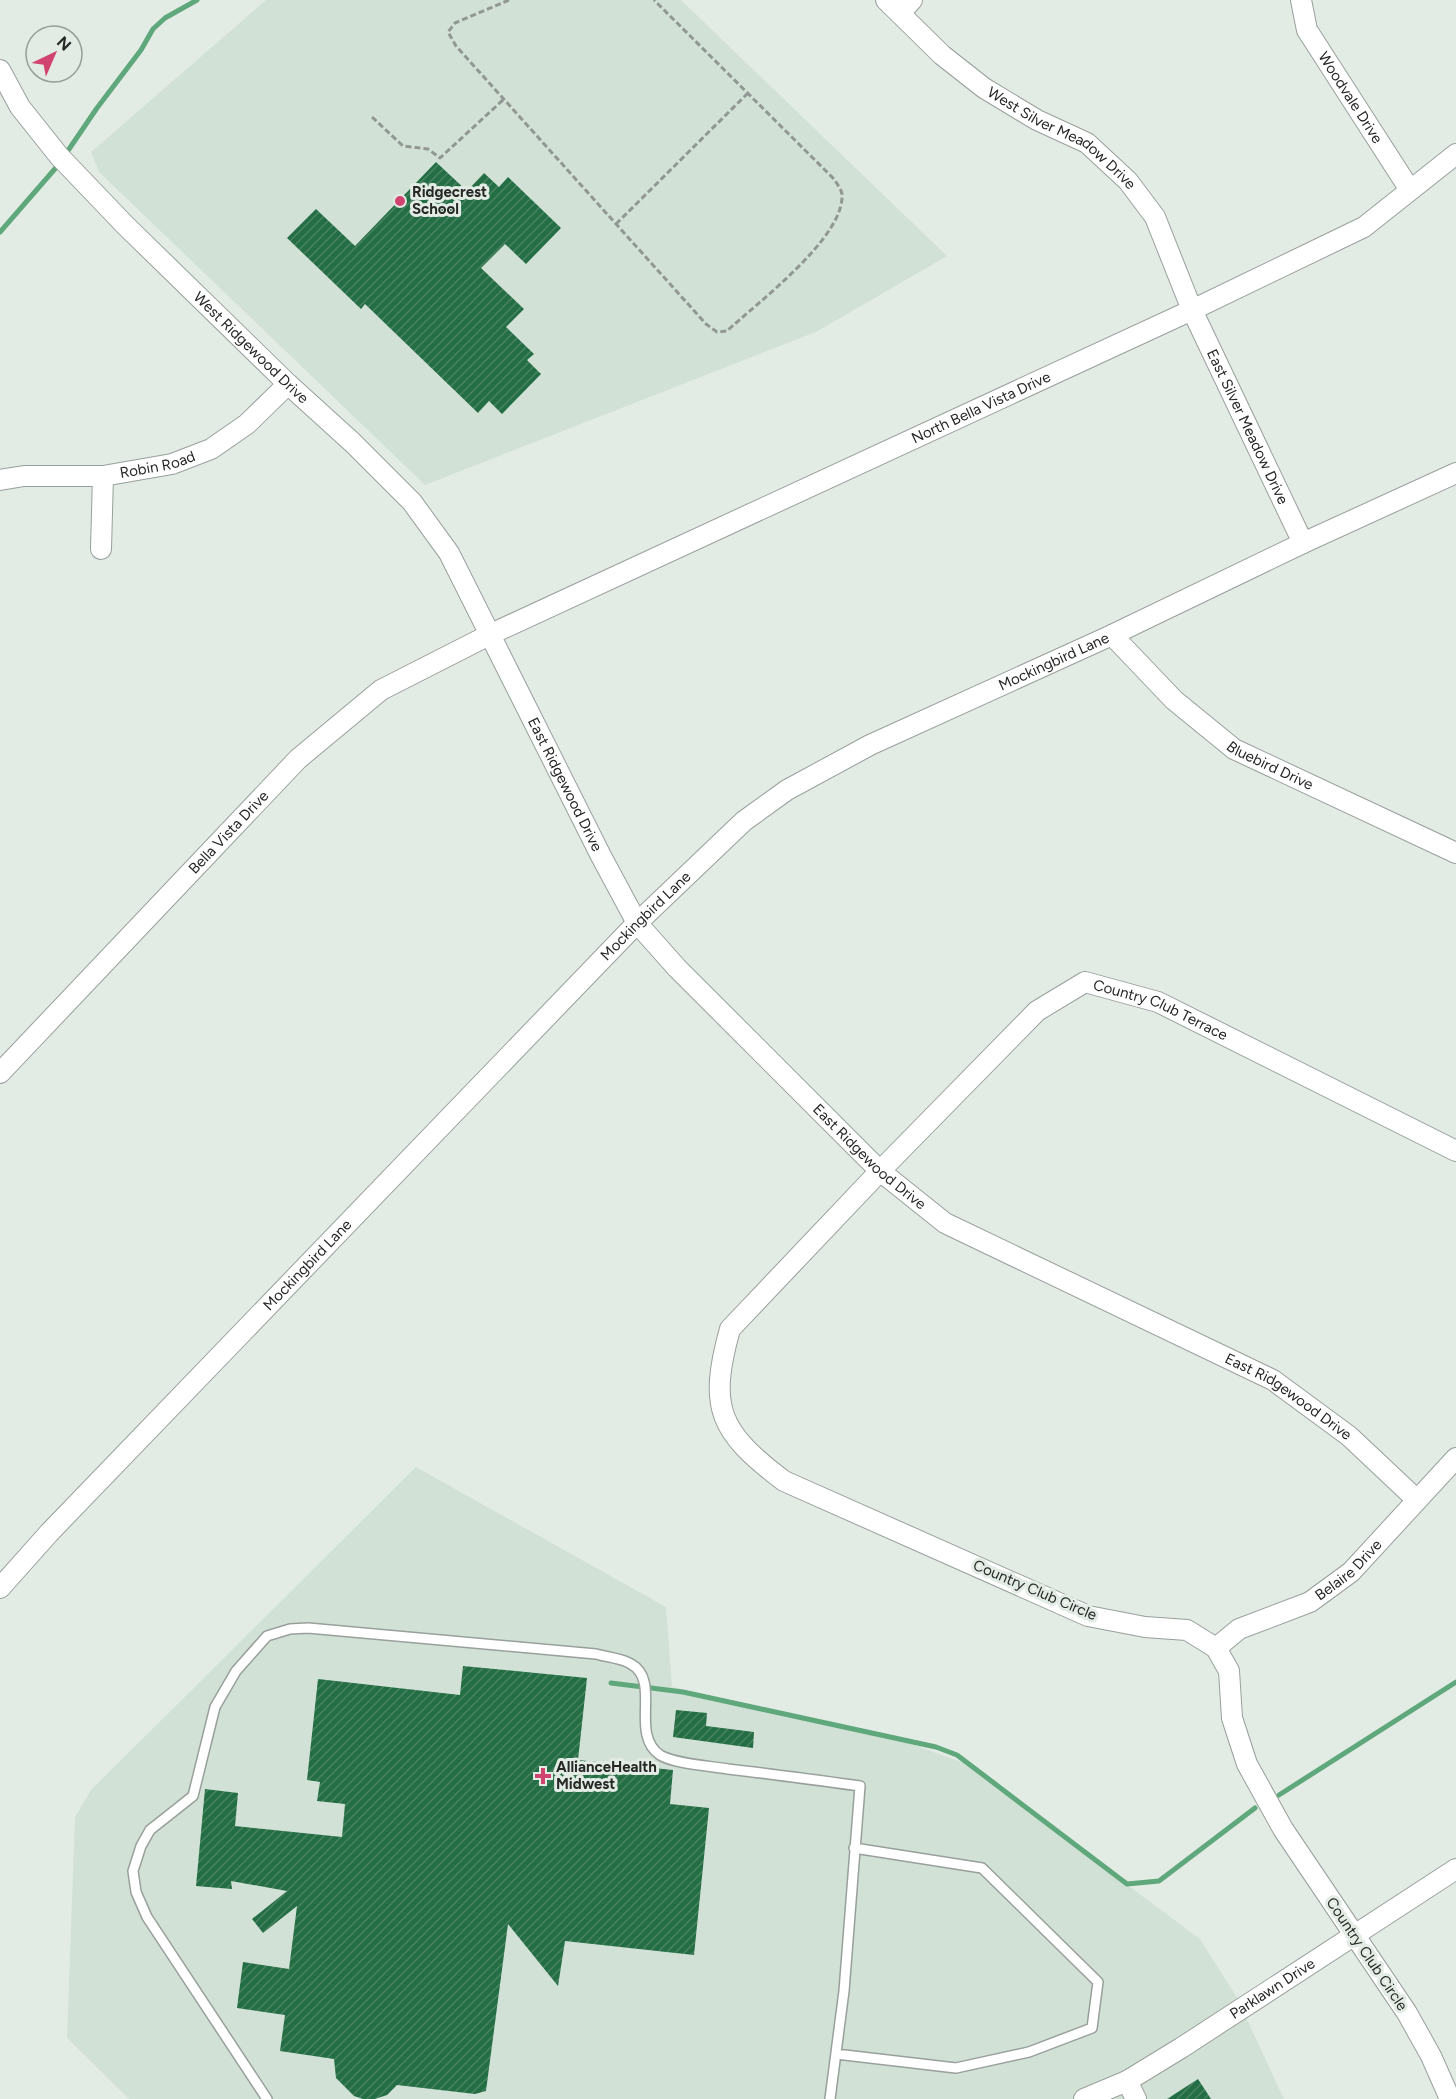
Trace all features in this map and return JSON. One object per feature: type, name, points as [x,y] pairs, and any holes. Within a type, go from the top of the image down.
[{"type":"street","name":"Woodvale Drive","points":[[1300,0],[1307,30],[1410,190]]},
{"type":"street","name":"West Silver Meadow Drive","points":[[899,4],[942,55],[984,88],[1037,120],[1087,144],[1128,181],[1155,217],[1192,310]]},
{"type":"street","name":"West Ridgewood Drive","points":[[0,70],[20,106],[73,171],[125,225],[288,384],[353,442],[412,502],[449,553],[491,634]]},
{"type":"street","name":"North Bella Vista Drive","points":[[491,634],[1192,310],[1364,227],[1456,154]]},
{"type":"street","name":"East Silver Meadow Drive","points":[[1192,310],[1303,543]]},
{"type":"street","name":"Robin Road","points":[[0,480],[24,476],[103,476],[172,464],[212,449],[247,424],[288,384]]},
{"type":"street","name":"Mockingbird Lane","points":[[0,1588],[49,1533],[637,923],[744,821],[787,790],[870,745],[1113,635],[1303,543],[1456,473]]},
{"type":"street","points":[[100,549],[103,476]]},
{"type":"street","name":"East Ridgewood Drive","points":[[491,634],[601,856],[637,923],[677,968],[880,1171],[945,1223],[1273,1380],[1349,1436],[1417,1500]]},
{"type":"street","name":"Bella Vista Drive","points":[[0,1073],[298,759],[381,690],[491,634]]},
{"type":"street","name":"Bluebird Drive","points":[[1113,635],[1174,700],[1234,749],[1456,853]]},
{"type":"street","name":"Country Club Terrace","points":[[880,1171],[1037,1011],[1085,982],[1158,1002],[1456,1150]]},
{"type":"street","name":"Country Club Circle","points":[[880,1171],[730,1329],[720,1362],[718,1399],[732,1435],[752,1457],[784,1481],[1088,1616],[1145,1627],[1187,1630],[1216,1647],[1229,1671],[1232,1718],[1247,1764],[1283,1829],[1407,2013],[1431,2056],[1450,2099]]},
{"type":"street","name":"Belaire Drive","points":[[1216,1647],[1239,1629],[1310,1602],[1351,1572],[1456,1458]]},
{"type":"street","name":"Parklawn Drive","points":[[1084,2099],[1127,2080],[1181,2048],[1456,1869]]},
{"type":"street","points":[[1127,2080],[1136,2099]]},
{"type":"lane","points":[[267,2099],[147,1917],[136,1892],[133,1871],[141,1846],[150,1830],[193,1796],[215,1707],[236,1671],[267,1636],[290,1629],[314,1628],[596,1654],[631,1664],[640,1672],[645,1682],[646,1731],[650,1745],[661,1756],[689,1764],[860,1786],[844,1991],[830,2099]]},
{"type":"lane","points":[[836,2054],[956,2067],[1029,2052],[1092,2028],[1098,1982],[982,1868],[854,1848]]},
{"type":"path","points":[[509,0],[455,23],[448,32],[456,46],[706,324],[717,332],[726,331],[824,240],[839,213],[842,194],[834,179],[654,0]]},
{"type":"path","points":[[616,224],[748,93]]},
{"type":"path","points":[[372,117],[404,146],[428,149],[440,158],[504,99]]},
{"type":"shaded area","points":[[266,0],[681,0],[947,256],[818,331],[425,485],[99,172],[91,152]]},
{"type":"shaded area","name":"AllianceHealth Midwest","points":[[416,1467],[666,1607],[672,1687],[886,1735],[964,1763],[1200,1939],[1236,1996],[1284,2099],[129,2099],[67,2038],[75,1817],[91,1790]]},
{"type":"building","points":[[436,162],[467,191],[484,173],[499,187],[508,177],[561,228],[526,264],[505,244],[481,268],[524,309],[506,327],[534,354],[527,360],[541,374],[502,414],[489,401],[478,413],[365,304],[361,309],[287,238],[316,209],[355,246]]},
{"type":"building","name":"AllianceHealth Midwest","points":[[463,1666],[587,1678],[578,1760],[673,1770],[670,1804],[709,1808],[694,1955],[565,1941],[558,1986],[508,1924],[486,2091],[475,2094],[397,2085],[387,2095],[375,2099],[363,2099],[354,2096],[336,2078],[334,2059],[280,2051],[285,2015],[237,2008],[243,1962],[289,1969],[297,1906],[263,1933],[252,1919],[287,1891],[231,1881],[232,1889],[196,1886],[205,1789],[238,1793],[235,1826],[342,1837],[345,1804],[317,1801],[320,1782],[307,1780],[318,1679],[460,1695]]},
{"type":"building","points":[[676,1710],[707,1713],[706,1726],[754,1732],[753,1748],[673,1737]]},
{"type":"building","points":[[1198,2079],[1211,2099],[1167,2099]]},
{"type":"waterway","points":[[65,155],[141,50],[153,29],[165,18],[197,0]]},
{"type":"waterway","points":[[0,232],[60,163]]},
{"type":"waterway","points":[[1279,1795],[1456,1682]]},
{"type":"waterway","points":[[611,1683],[683,1692],[936,1747],[957,1755],[1127,1884],[1159,1881],[1255,1808]]},
{"type":"place","name":"Ridgecrest School","points":[[400,201]]},
{"type":"place","name":"AllianceHealth Midwest","points":[[543,1776]]}]
